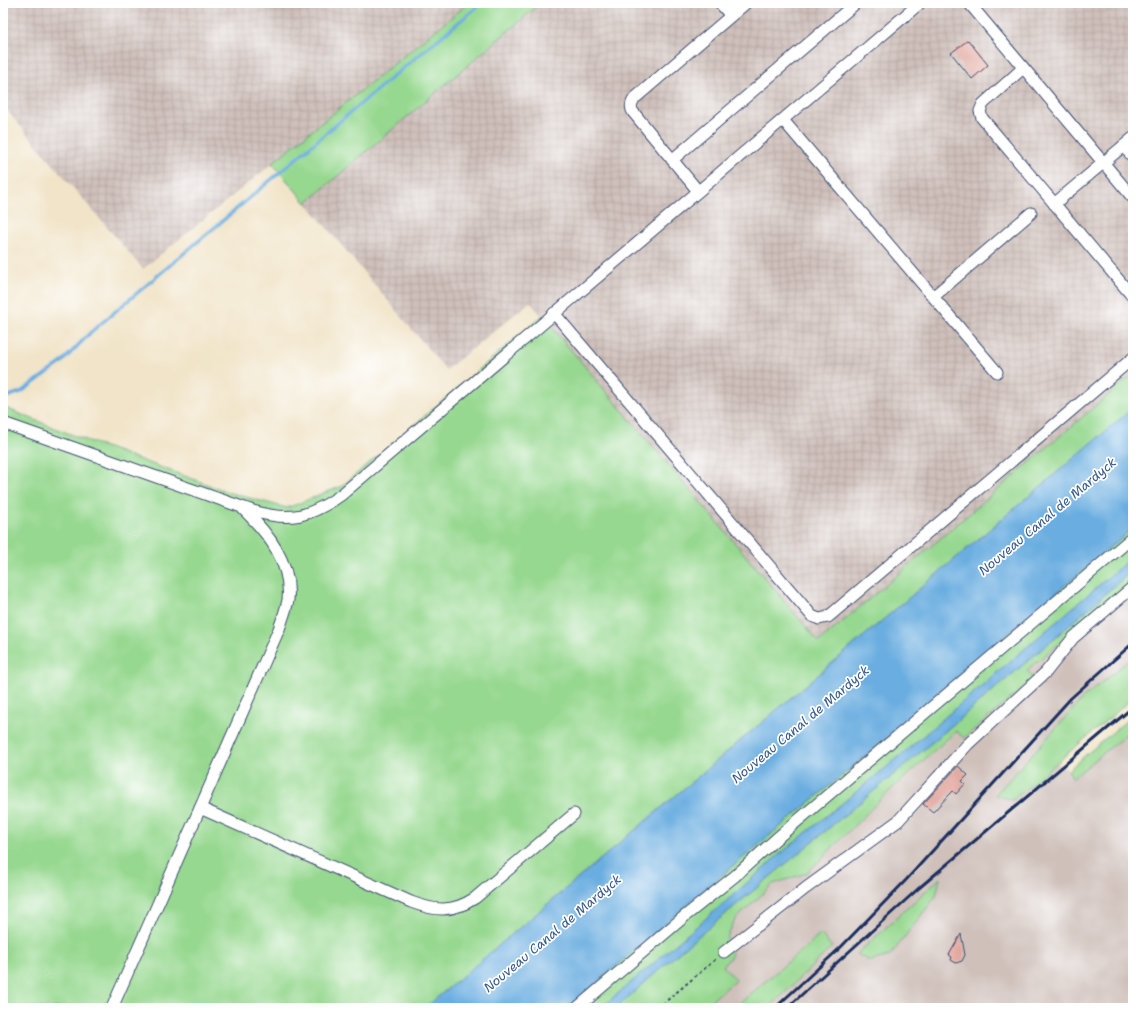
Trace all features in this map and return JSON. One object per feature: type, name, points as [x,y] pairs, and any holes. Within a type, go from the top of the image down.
[{"type":"street","points":[[720,3],[731,16]]},
{"type":"street","points":[[698,191],[633,112],[631,109],[631,104],[635,98],[746,3]]},
{"type":"street","points":[[672,160],[856,3]]},
{"type":"street","points":[[969,3],[1133,198]]},
{"type":"street","points":[[3,423],[241,508],[271,516],[289,517],[306,514],[322,508],[341,495],[918,4]]},
{"type":"street","points":[[1023,68],[982,104],[980,114],[985,123],[1133,297]]},
{"type":"street","points":[[783,120],[997,372]]},
{"type":"street","points":[[1054,204],[1133,138]]},
{"type":"street","points":[[1123,146],[1133,158]]},
{"type":"street","points":[[933,297],[1031,213]]},
{"type":"street","points":[[550,317],[806,610],[812,616],[819,619],[828,617],[1133,358]]},
{"type":"street","points":[[112,1008],[286,610],[288,592],[286,574],[276,548],[262,528],[241,508]]},
{"type":"street","points":[[577,1008],[735,876],[767,847],[1133,537]]},
{"type":"street","points":[[724,952],[806,888],[898,821],[968,744],[1046,672],[1073,638],[1133,587]]},
{"type":"street","points":[[200,808],[411,902],[424,907],[440,910],[461,906],[475,898],[574,814]]},
{"type":"path","points":[[658,1008],[724,952]]},
{"type":"shaded area","points":[[3,3],[469,3],[143,269],[3,106]]},
{"type":"shaded area","points":[[541,3],[1133,3],[1133,374],[819,642],[530,302],[446,370],[306,203]]},
{"type":"shaded area","points":[[1133,582],[1133,657],[995,795],[1013,800],[1057,763],[1068,770],[1073,778],[1133,729],[1133,1007],[769,1008],[832,947],[821,934],[734,1008],[702,1008],[706,1004],[723,966],[732,955],[727,938],[734,920],[773,884],[807,873],[883,797],[957,731],[964,738],[1034,679],[1027,670]]},
{"type":"green space","points":[[469,3],[541,3],[306,203],[272,163]]},
{"type":"green space","points":[[542,316],[819,642],[1133,374],[1133,408],[425,1008],[3,1008],[3,407],[70,434],[231,493],[287,508],[342,486]]},
{"type":"green space","points":[[1133,528],[1133,556],[894,761],[780,854],[601,1008],[567,1008],[727,871],[887,738]]},
{"type":"green space","points":[[1133,570],[1133,582],[1027,670],[1034,679],[964,738],[956,731],[883,797],[807,873],[773,884],[735,920],[727,938],[732,955],[723,966],[736,980],[702,1008],[616,1008],[683,949],[916,756]]},
{"type":"green space","points":[[1133,657],[1133,698],[1013,800],[995,795],[1085,696]]},
{"type":"green space","points":[[1133,715],[1133,729],[1073,778],[1068,770]]},
{"type":"green space","points":[[940,878],[936,896],[890,956],[870,961],[857,954]]},
{"type":"green space","points":[[821,934],[832,947],[769,1008],[734,1008]]},
{"type":"water","name":"Nouveau Canal de Mardyck","points":[[1133,408],[1133,528],[887,738],[727,871],[567,1008],[425,1008]]},
{"type":"water","points":[[1133,556],[1133,570],[916,756],[683,949],[616,1008],[601,1008],[780,854],[894,761]]},
{"type":"building","points":[[968,40],[988,65],[972,79],[951,53]]},
{"type":"building","points":[[958,766],[968,775],[962,781],[965,784],[956,794],[953,791],[933,812],[923,804]]},
{"type":"building","points":[[961,934],[965,955],[962,961],[956,963],[951,960],[952,957],[949,955]]},
{"type":"waterway","points":[[3,398],[21,392],[61,363],[91,332],[482,3]]},
{"type":"railway","points":[[775,1008],[841,947],[907,879],[1071,698],[1133,643]]},
{"type":"railway","points":[[787,1008],[919,888],[1133,707]]}]
